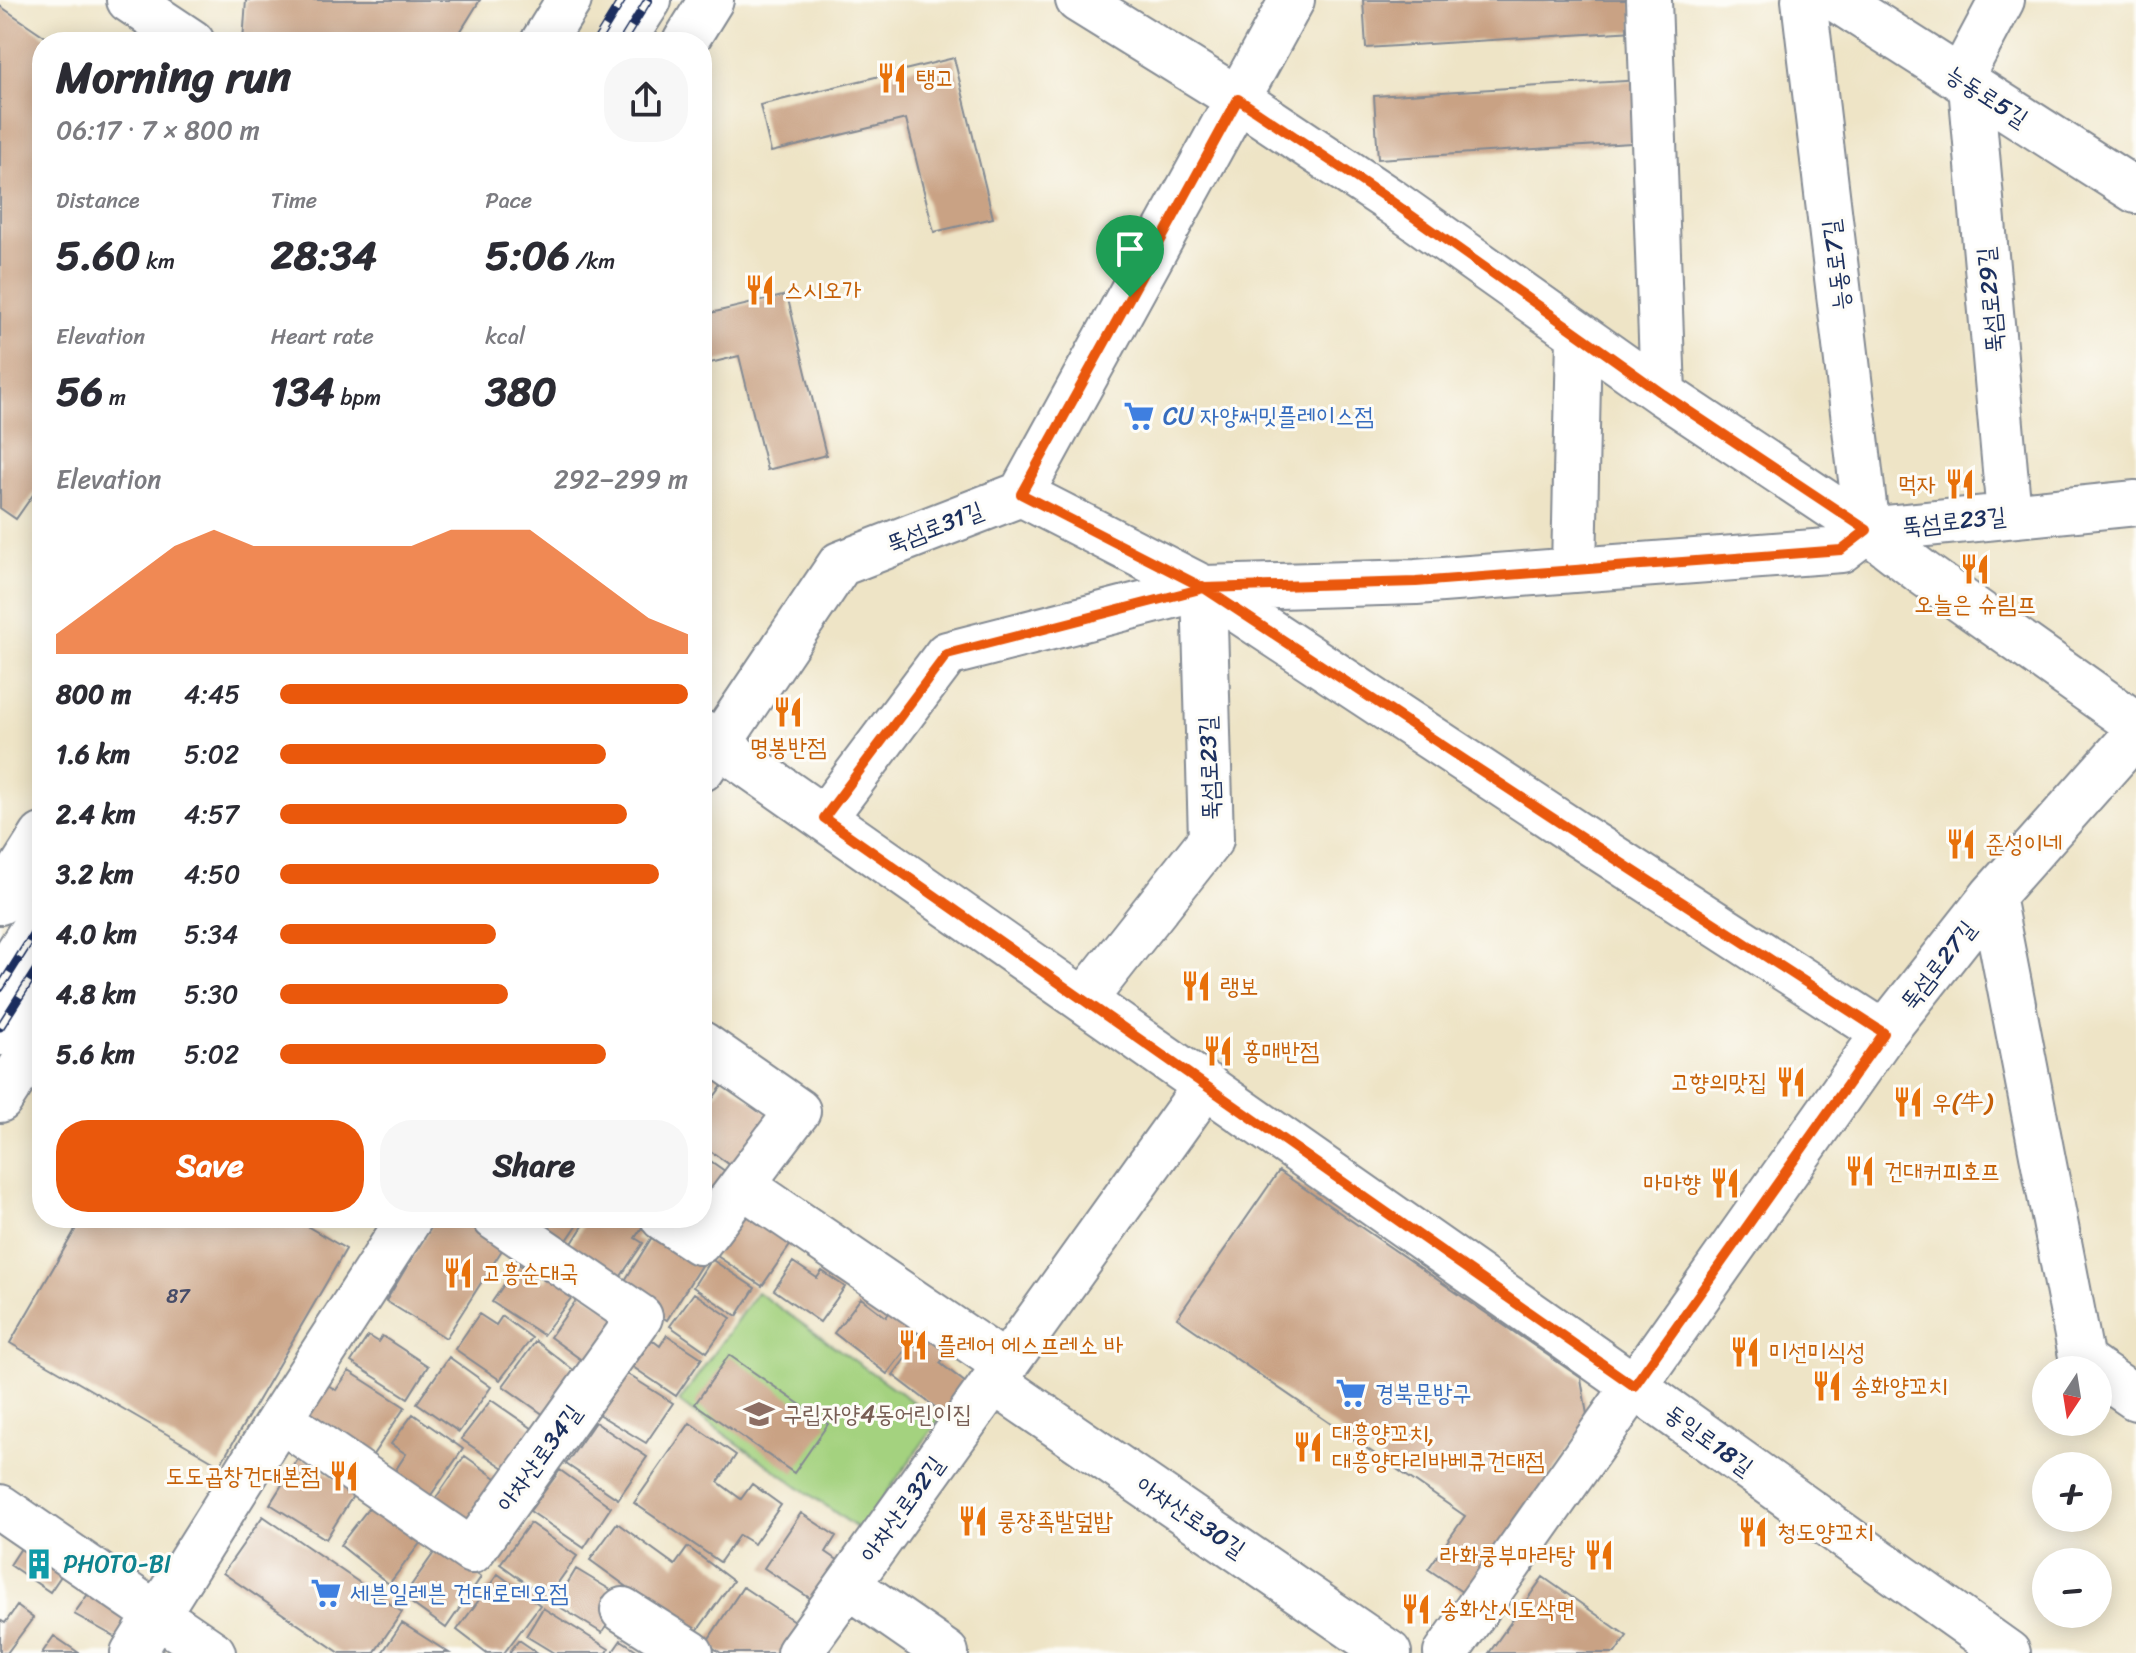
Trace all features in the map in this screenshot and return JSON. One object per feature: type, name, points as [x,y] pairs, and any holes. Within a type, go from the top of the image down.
[{"type":"main road","points":[[129,0],[177,32]]},
{"type":"main road","points":[[549,32],[569,0]]},
{"type":"main road","points":[[601,32],[622,0]]},
{"type":"main road","points":[[628,32],[649,0]]},
{"type":"main road","points":[[691,32],[711,0]]},
{"type":"main road","points":[[1078,0],[1238,99],[1391,201],[1579,336],[1867,530],[2136,724]]},
{"type":"main road","points":[[1292,0],[1021,494],[1204,588],[1884,1033]]},
{"type":"main road","points":[[1649,0],[1663,394]]},
{"type":"main road","name":"능동로5길","points":[[1830,0],[1966,82],[2136,191]]},
{"type":"main road","name":"능동로7길","points":[[1830,0],[1867,530]]},
{"type":"main road","points":[[1966,82],[2002,0]]},
{"type":"main road","name":"뚝섬로29길","points":[[1966,82],[2009,515]]},
{"type":"main road","points":[[1574,569],[1579,336]]},
{"type":"main road","name":"뚝섬로31길","points":[[712,742],[840,564],[1021,494]]},
{"type":"main road","name":"뚝섬로23길","points":[[824,818],[947,654],[1204,588],[1416,582],[1841,550],[1867,530],[2136,503]]},
{"type":"main road","name":"뚝섬로23길","points":[[1084,1000],[1211,839],[1204,588]]},
{"type":"main road","name":"뚝섬로27길","points":[[1634,1386],[1884,1033],[1992,896],[2136,734]]},
{"type":"main road","name":"동일로18길","points":[[712,752],[824,818],[1206,1085],[1634,1386],[1993,1649]]},
{"type":"main road","points":[[0,902],[32,852]]},
{"type":"main road","name":"뚝섬로27길","points":[[1992,896],[2081,1356]]},
{"type":"main road","points":[[0,1033],[32,944]]},
{"type":"main road","points":[[0,1100],[32,1050]]},
{"type":"main road","points":[[712,1051],[798,1111],[712,1225]]},
{"type":"main road","name":"아차산로32길","points":[[799,1653],[1206,1085]]},
{"type":"main road","points":[[742,1185],[1000,1373]]},
{"type":"main road","points":[[133,1653],[404,1228]]},
{"type":"main road","name":"아차산로34길","points":[[280,1419],[472,1551],[640,1317],[510,1228]]},
{"type":"main road","points":[[678,1228],[699,1242],[710,1228]]},
{"type":"main road","name":"아차산로30길","points":[[1000,1373],[1389,1653]]},
{"type":"main road","name":"뚝섬로27길","points":[[2112,1382],[2136,1398]]},
{"type":"main road","points":[[1446,1653],[1634,1386]]},
{"type":"main road","points":[[0,1507],[213,1653]]},
{"type":"main road","points":[[848,1585],[946,1653]]},
{"type":"main road","points":[[623,1610],[691,1653]]},
{"type":"green space","points":[[757,1292],[939,1420],[860,1530],[679,1402]]},
{"type":"building","points":[[246,0],[480,0],[460,32],[244,32]]},
{"type":"building","points":[[1363,0],[1632,0],[1634,31],[1366,48]]},
{"type":"building","points":[[0,6],[38,32],[32,32],[32,496],[16,519],[0,508]]},
{"type":"building","points":[[954,58],[993,218],[934,232],[906,119],[771,152],[760,105]]},
{"type":"building","points":[[1642,80],[1647,142],[1378,159],[1374,96]]},
{"type":"building","points":[[787,295],[826,455],[767,470],[739,356],[712,363],[712,313]]},
{"type":"building","points":[[712,1069],[720,1074],[712,1086]]},
{"type":"building","points":[[725,1082],[778,1119],[740,1172],[712,1152],[712,1100]]},
{"type":"building","points":[[712,1162],[729,1174],[712,1199]]},
{"type":"building","points":[[1279,1171],[1581,1378],[1588,1421],[1468,1596],[1428,1569],[1465,1516],[1177,1318]]},
{"type":"building","points":[[743,1212],[791,1244],[762,1286],[714,1254]]},
{"type":"building","points":[[76,1228],[310,1228],[346,1249],[220,1465],[10,1343]]},
{"type":"building","points":[[430,1228],[495,1228],[509,1239],[446,1338],[386,1301]]},
{"type":"building","points":[[529,1228],[575,1228],[561,1249]]},
{"type":"building","points":[[582,1228],[642,1228],[635,1238],[643,1243],[613,1288],[564,1256]]},
{"type":"building","points":[[657,1229],[705,1259],[667,1320],[619,1290]]},
{"type":"building","points":[[711,1259],[755,1288],[737,1316],[693,1287]]},
{"type":"building","points":[[793,1262],[817,1278],[822,1271],[845,1287],[820,1322],[774,1290]]},
{"type":"building","points":[[518,1264],[545,1281],[552,1272],[578,1289],[543,1335],[492,1302]]},
{"type":"building","points":[[582,1292],[630,1323],[594,1369],[550,1337]]},
{"type":"building","points":[[694,1293],[731,1318],[707,1352],[670,1326]]},
{"type":"building","points":[[861,1298],[886,1317],[894,1306],[922,1328],[887,1374],[834,1333]]},
{"type":"building","points":[[479,1314],[496,1325],[502,1316],[532,1338],[500,1380],[455,1349]]},
{"type":"building","points":[[932,1323],[957,1342],[940,1363],[975,1390],[952,1420],[893,1375]]},
{"type":"building","points":[[667,1335],[702,1358],[676,1396],[633,1367],[652,1340],[660,1346]]},
{"type":"building","points":[[368,1336],[378,1342],[382,1336],[428,1366],[408,1398],[351,1362]]},
{"type":"building","points":[[536,1341],[585,1379],[554,1422],[503,1386]]},
{"type":"building","points":[[729,1355],[828,1424],[794,1473],[695,1404]]},
{"type":"building","points":[[449,1357],[491,1387],[459,1432],[417,1403]]},
{"type":"building","points":[[349,1371],[405,1407],[364,1468],[303,1417],[326,1384],[336,1390]]},
{"type":"building","points":[[627,1374],[673,1403],[646,1443],[598,1414]]},
{"type":"building","points":[[491,1400],[533,1429],[516,1476],[461,1439]]},
{"type":"building","points":[[413,1414],[463,1449],[424,1505],[389,1480],[406,1454],[391,1444]]},
{"type":"building","points":[[595,1422],[647,1457],[618,1499],[566,1464]]},
{"type":"building","points":[[690,1423],[736,1455],[718,1482],[741,1499],[752,1484],[781,1505],[754,1544],[739,1535],[720,1562],[634,1503]]},
{"type":"building","points":[[300,1456],[356,1491],[326,1539],[270,1504]]},
{"type":"building","points":[[465,1456],[510,1488],[475,1536],[431,1505]]},
{"type":"building","points":[[560,1470],[611,1507],[584,1548],[530,1511]]},
{"type":"building","points":[[375,1500],[424,1538],[389,1584],[340,1545]]},
{"type":"building","points":[[801,1513],[836,1536],[826,1552],[845,1565],[819,1604],[764,1568]]},
{"type":"building","points":[[263,1516],[402,1612],[374,1653],[340,1653],[223,1573]]},
{"type":"building","points":[[530,1523],[577,1556],[547,1598],[500,1564]]},
{"type":"building","points":[[617,1523],[675,1565],[688,1547],[733,1581],[694,1635],[590,1560]]},
{"type":"building","name":"PHOTO-BI","points":[[29,1536],[69,1564],[50,1592],[10,1565]]},
{"type":"building","points":[[438,1547],[481,1577],[446,1628],[403,1597]]},
{"type":"building","points":[[576,1569],[624,1598],[602,1633],[555,1604]]},
{"type":"building","points":[[498,1574],[540,1605],[504,1653],[487,1653],[457,1630]]},
{"type":"building","points":[[100,1577],[144,1628],[133,1647],[74,1614]]},
{"type":"building","points":[[1543,1577],[1627,1636],[1615,1653],[1489,1653]]},
{"type":"building","points":[[743,1587],[800,1625],[781,1653],[721,1653],[706,1643]]},
{"type":"building","points":[[17,1606],[33,1618],[7,1653],[0,1653],[0,1620],[5,1623]]},
{"type":"building","points":[[543,1608],[609,1649],[607,1653],[554,1653],[526,1636]]},
{"type":"building","points":[[402,1623],[449,1653],[382,1653]]},
{"type":"building","points":[[54,1636],[79,1653],[42,1653]]},
{"type":"building","points":[[519,1640],[538,1653],[509,1653]]},
{"type":"building","points":[[621,1640],[641,1653],[612,1653]]},
{"type":"railway","points":[[602,32],[622,0]]},
{"type":"railway","points":[[628,32],[648,0]]},
{"type":"railway","points":[[0,988],[32,937]]},
{"type":"railway","points":[[0,1027],[32,977]]},
{"type":"place","name":"탱고","points":[[892,78]]},
{"type":"place","name":"스시오가","points":[[760,290]]},
{"type":"place","name":"CU 자양써밋플레이스점","points":[[1139,416]]},
{"type":"place","name":"먹자","points":[[1960,484]]},
{"type":"place","name":"오늘은 슈림프","points":[[1975,569]]},
{"type":"place","name":"명봉반점","points":[[788,712]]},
{"type":"place","name":"준성이네","points":[[1961,844]]},
{"type":"place","name":"랭보","points":[[1196,986]]},
{"type":"place","name":"홍매반점","points":[[1218,1051]]},
{"type":"place","name":"고향의맛집","points":[[1791,1082]]},
{"type":"place","name":"우(牛)","points":[[1908,1102]]},
{"type":"place","name":"건대커피호프","points":[[1860,1171]]},
{"type":"place","name":"마마향","points":[[1725,1183]]},
{"type":"place","name":"고흥순대국","points":[[458,1273]]},
{"type":"place","name":"플레어 에스프레소 바","points":[[913,1345]]},
{"type":"place","name":"미선미식성","points":[[1745,1352]]},
{"type":"place","name":"송화양꼬치","points":[[1827,1386]]},
{"type":"place","name":"경북문방구","points":[[1351,1393]]},
{"type":"place","name":"구립자양4동어린이집","points":[[759,1414]]},
{"type":"place","name":"대흥양꼬치, 대흥양다리바베큐건대점","points":[[1308,1447]]},
{"type":"place","name":"도도곱창건대본점","points":[[344,1476]]},
{"type":"place","name":"룽쟝족발덮밥","points":[[973,1521]]},
{"type":"place","name":"청도양꼬치","points":[[1753,1532]]},
{"type":"place","name":"라화쿵부마라탕","points":[[1599,1555]]},
{"type":"place","name":"PHOTO-BI","points":[[39,1564]]},
{"type":"place","name":"세븐일레븐 건대로데오점","points":[[326,1593]]},
{"type":"place","name":"송화산시도삭면","points":[[1416,1609]]},
{"type":"route","points":[[1130,297],[1021,494],[1204,588],[947,654],[824,818],[1634,1386],[1884,1033],[1204,588],[1416,582],[1841,550],[1867,530],[1663,394],[1391,201],[1238,99],[1130,297]]}]
